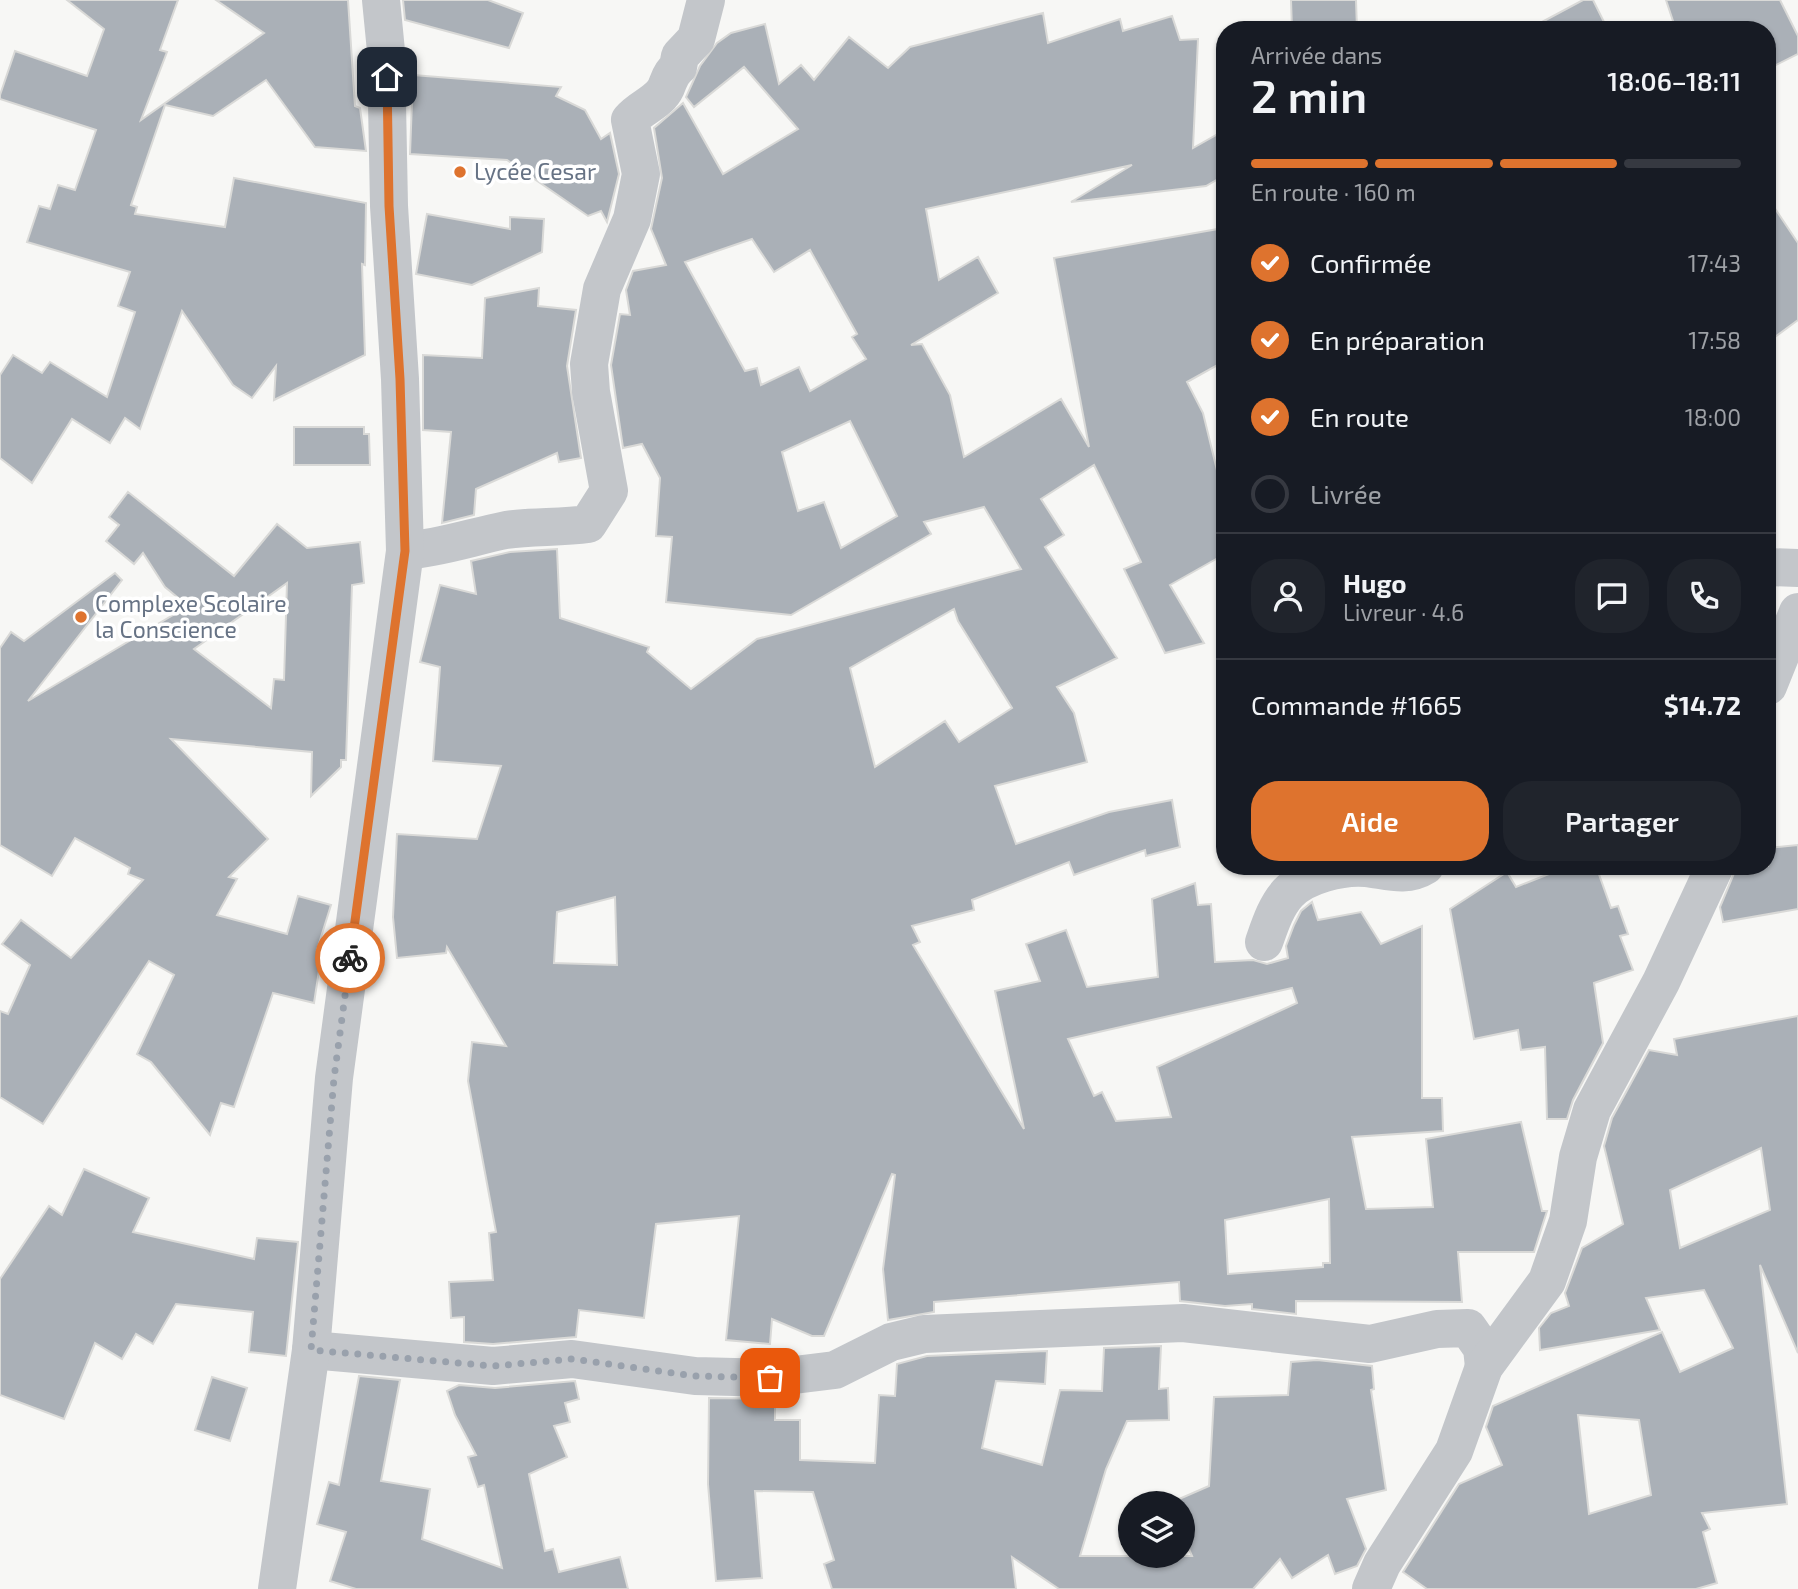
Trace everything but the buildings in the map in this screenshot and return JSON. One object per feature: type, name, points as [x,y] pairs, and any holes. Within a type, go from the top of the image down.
[{"type":"street","points":[[277,1589],[311,1350],[334,1078],[405,551],[400,379],[389,206],[386,51],[381,0]]},
{"type":"street","points":[[405,551],[440,548],[509,530],[554,529],[588,524],[599,510],[608,491],[591,392],[589,364],[602,289],[632,219],[641,174],[630,120],[637,110],[661,95],[667,76],[678,67],[680,56],[696,39],[706,0]]},
{"type":"street","points":[[1776,567],[1798,568]]},
{"type":"street","points":[[1776,666],[1798,612]]},
{"type":"street","points":[[1264,942],[1274,915],[1289,891],[1322,875]]},
{"type":"street","points":[[1371,1589],[1382,1564],[1454,1451],[1484,1367],[1547,1281],[1568,1221],[1578,1157],[1592,1110],[1661,982],[1711,875]]},
{"type":"street","points":[[311,1350],[493,1366],[572,1359],[695,1376],[770,1378],[835,1370],[891,1342],[924,1335],[1182,1324],[1370,1344],[1437,1329],[1468,1328],[1482,1348],[1484,1367]]},
{"type":"way so far","points":[[350,958],[334,1078],[311,1350],[493,1366],[572,1359],[614,1367],[695,1376],[770,1378]]},
{"type":"place","name":"Lycée Cesar","points":[[460,172]]},
{"type":"place","name":"Complexe Scolaire la Conscience","points":[[81,617]]},
{"type":"route","points":[[350,958],[405,551],[400,379],[389,206],[387,77]]}]
